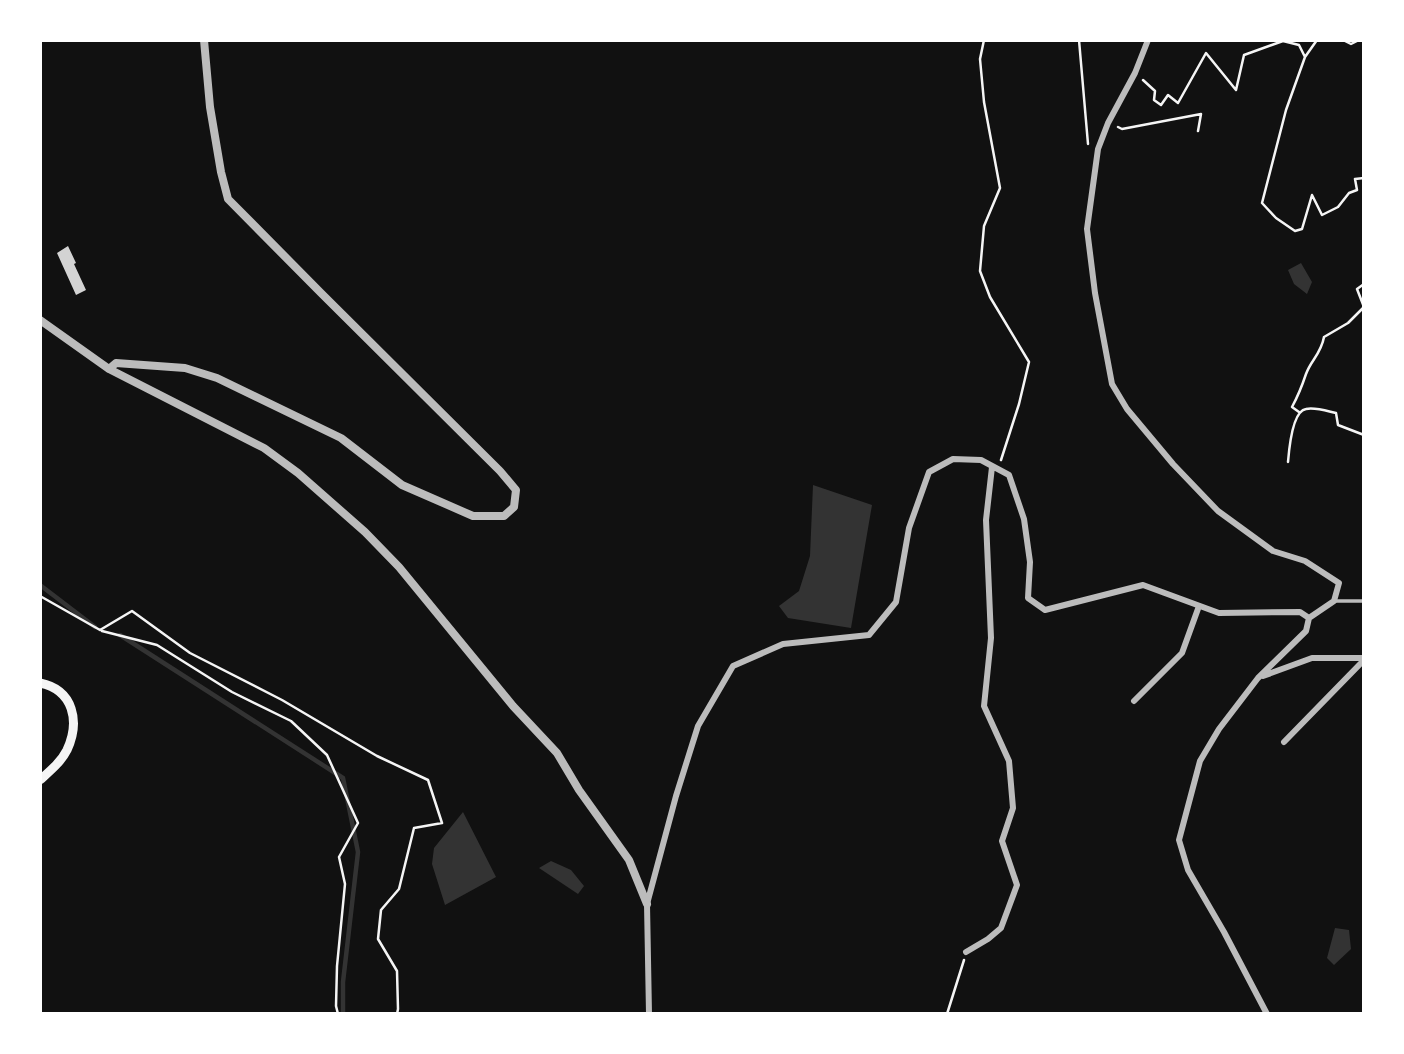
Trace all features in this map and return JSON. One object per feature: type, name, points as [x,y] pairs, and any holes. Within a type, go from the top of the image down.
[{"type":"main road","points":[[40,683],[64,695],[74,714],[73,730],[66,751],[40,780]]},
{"type":"street","points":[[109,369],[116,363],[185,368],[217,379],[341,438],[402,485],[473,516],[503,516],[514,507],[516,491],[500,471],[228,199],[210,107],[204,40]]},
{"type":"street","points":[[1148,40],[1135,73],[1108,122],[1098,149],[1087,229],[1095,293],[1112,384],[1127,409],[1218,512],[1273,551],[1305,561],[1339,583],[1334,601],[1309,618],[1306,631],[1258,678],[1219,729],[1200,761],[1179,840],[1188,870],[1267,1014]]},
{"type":"street","points":[[40,320],[109,369],[264,448],[298,473],[365,532],[399,567],[513,706],[557,753],[579,790],[629,860],[647,904]]},
{"type":"street","points":[[649,1014],[647,904],[698,726],[733,666],[783,644],[869,635],[896,602],[909,528],[929,472],[953,459],[981,460],[1009,475],[1024,519],[1030,562],[1028,598],[1045,610],[1143,585],[1219,613],[1300,612],[1309,618]]},
{"type":"street","points":[[966,952],[1001,928],[1017,885],[1002,841],[1013,808],[1009,761],[984,706],[991,638],[986,520],[995,468]]},
{"type":"street","points":[[1133,701],[1182,653],[1199,606]]},
{"type":"street","points":[[1258,678],[1312,658],[1364,659]]},
{"type":"street","points":[[1284,742],[1364,659]]},
{"type":"lane","points":[[1334,601],[1364,601]]},
{"type":"path","points":[[984,40],[980,59],[984,102],[1000,188],[984,226],[980,271],[990,298],[1029,362],[995,468]]},
{"type":"path","points":[[1079,40],[1088,148],[1098,149]]},
{"type":"path","points":[[1317,40],[1305,57],[1286,110],[1262,203],[1276,218],[1295,231],[1302,229],[1311,195],[1322,215],[1338,207],[1349,192],[1357,190],[1355,179],[1364,178]]},
{"type":"path","points":[[1332,40],[1338,40]]},
{"type":"path","points":[[1343,40],[1351,44],[1359,40]]},
{"type":"path","points":[[1135,73],[1155,91],[1154,100],[1161,105],[1168,96],[1178,103],[1206,53],[1236,89],[1244,55],[1283,41],[1299,45],[1305,57]]},
{"type":"path","points":[[1108,122],[1122,129],[1201,114],[1198,131]]},
{"type":"path","points":[[1299,412],[1292,407],[1305,382],[1306,373],[1322,348],[1324,337],[1348,323],[1364,307],[1357,289],[1364,284]]},
{"type":"path","points":[[1288,462],[1291,435],[1299,412],[1305,408],[1336,413],[1338,425],[1364,435]]},
{"type":"path","points":[[40,596],[100,630],[157,645],[232,692],[291,721],[327,755],[358,822],[339,857],[345,884],[337,966],[338,1014]]},
{"type":"path","points":[[100,630],[132,611],[190,653],[282,700],[377,756],[428,780],[442,823],[414,828],[399,889],[381,910],[379,939],[397,971],[397,1014]]},
{"type":"path","points":[[947,1014],[966,952]]},
{"type":"shaded area","points":[[1301,263],[1312,282],[1307,294],[1294,284],[1288,270]]},
{"type":"shaded area","points":[[813,485],[872,505],[851,628],[788,618],[779,606],[799,591],[810,556]]},
{"type":"shaded area","points":[[463,812],[496,877],[445,905],[432,864],[434,848]]},
{"type":"shaded area","points":[[551,861],[571,870],[584,886],[578,894],[539,868]]},
{"type":"shaded area","points":[[1335,928],[1349,930],[1351,949],[1334,965],[1327,958]]},
{"type":"building","points":[[68,246],[86,290],[76,295],[57,253]]},
{"type":"waterway","points":[[40,585],[95,627]]},
{"type":"waterway","points":[[120,635],[343,778],[358,852],[343,982],[343,1014]]}]
